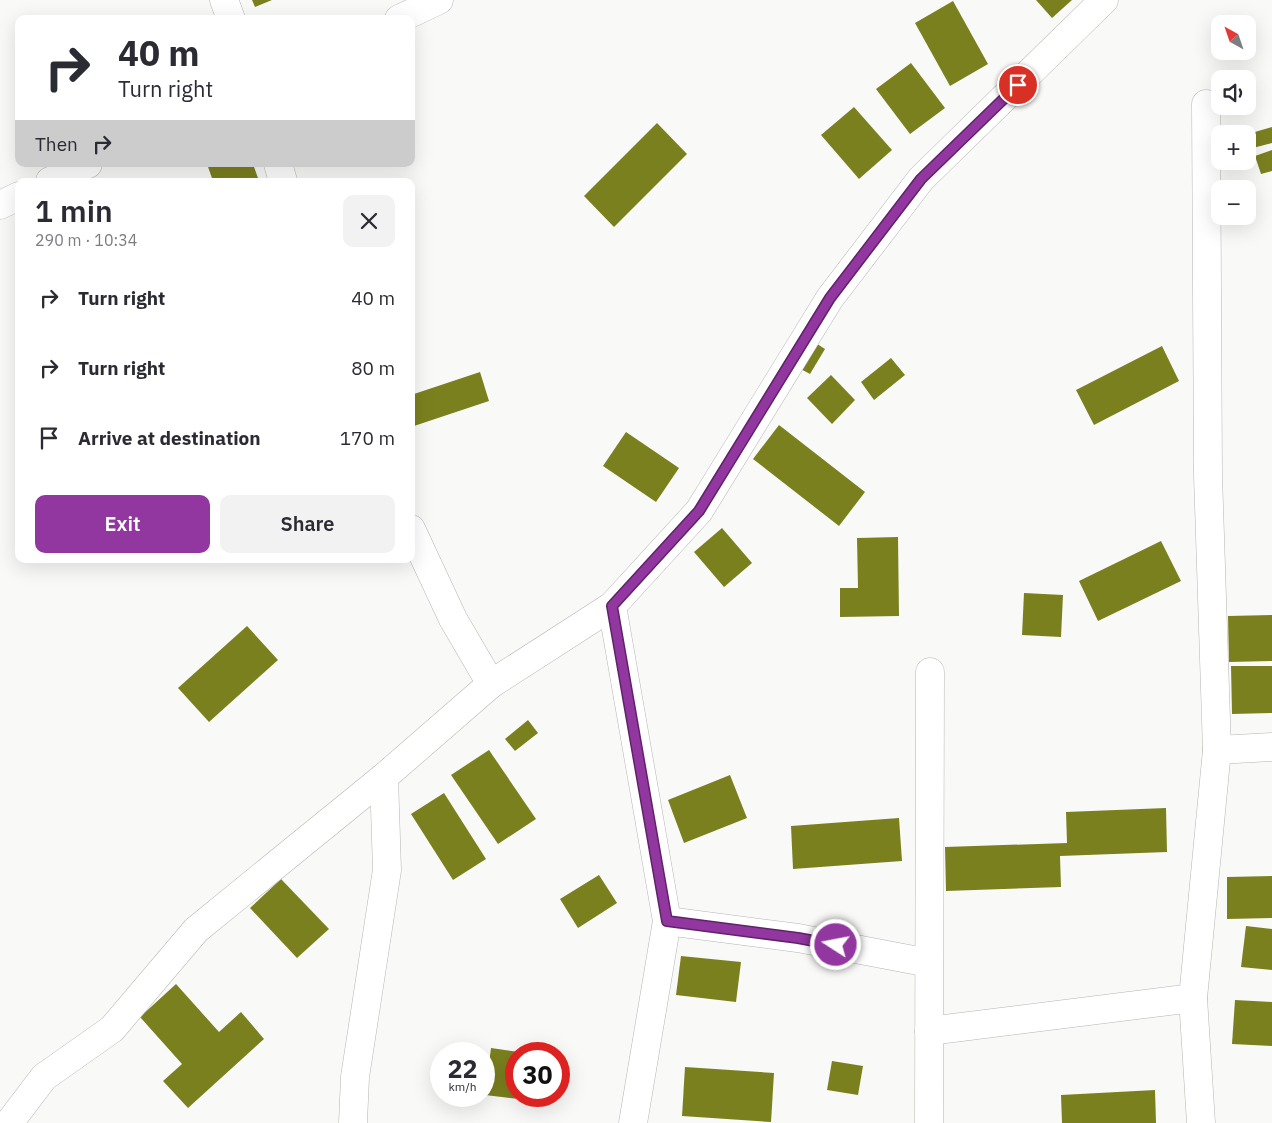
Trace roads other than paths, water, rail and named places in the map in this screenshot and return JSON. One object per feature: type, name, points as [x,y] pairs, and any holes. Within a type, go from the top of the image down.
[{"type":"street","points":[[224,0],[230,15]]},
{"type":"street","points":[[407,15],[439,0]]},
{"type":"street","points":[[9,1123],[44,1077],[112,1029],[196,930],[384,778],[492,684],[612,606],[699,511],[830,298],[921,179],[1104,0]]},
{"type":"street","points":[[1201,1123],[1193,998],[1217,750],[1208,475],[1206,104]]},
{"type":"street","points":[[57,178],[81,167]]},
{"type":"street","points":[[415,538],[453,619],[492,684]]},
{"type":"street","points":[[612,606],[667,921],[633,1123]]},
{"type":"street","points":[[929,1123],[930,672]]},
{"type":"street","points":[[1217,750],[1272,747]]},
{"type":"street","points":[[353,1123],[355,1077],[387,870],[384,778]]},
{"type":"street","points":[[667,921],[798,938],[929,963]]},
{"type":"street","points":[[929,1031],[1193,998]]}]
